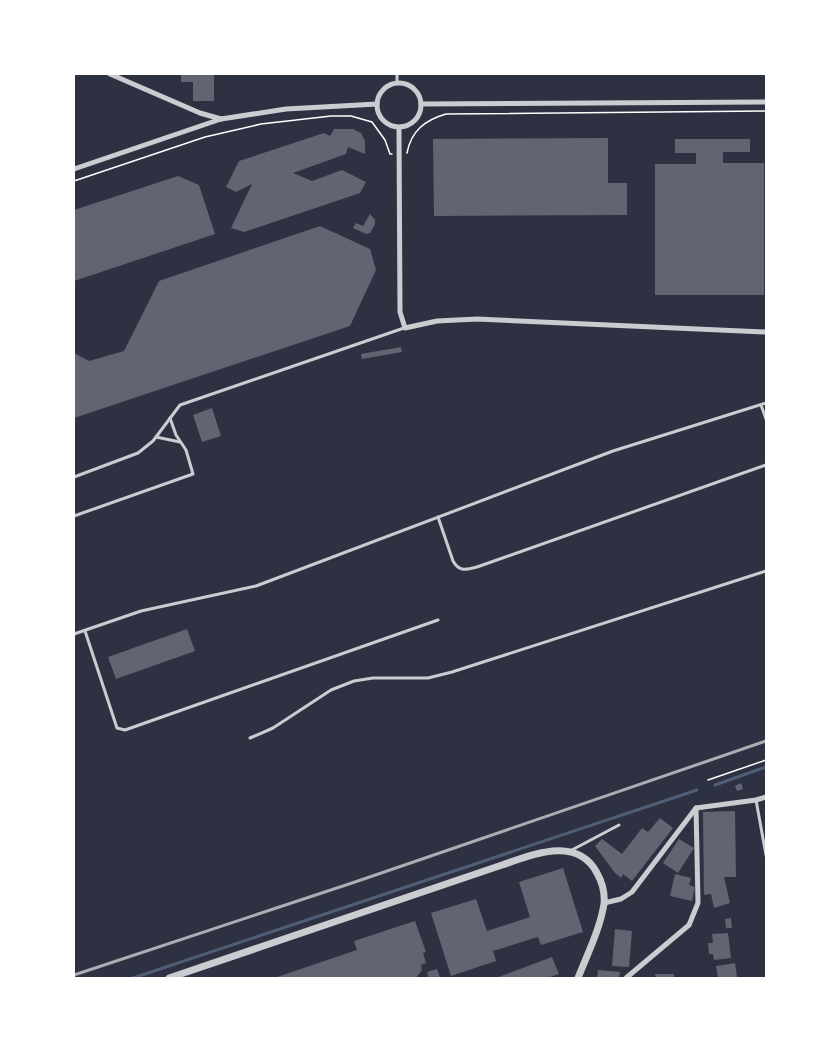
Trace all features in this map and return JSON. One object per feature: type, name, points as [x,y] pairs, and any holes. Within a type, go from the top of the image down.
[{"type":"street","points":[[110,74],[221,120]]},
{"type":"street","points":[[397,83],[411,86],[420,97],[421,104],[420,112],[412,123],[399,128],[381,118],[377,104],[385,88],[397,83]]},
{"type":"street","points":[[421,104],[766,102]]},
{"type":"street","points":[[74,169],[221,120],[286,109],[377,104]]},
{"type":"street","points":[[399,128],[400,312],[405,328],[437,321],[477,319],[766,332]]},
{"type":"street","points":[[604,903],[621,899],[632,892],[696,808],[766,797]]},
{"type":"street","points":[[626,978],[689,925],[698,903],[696,808]]},
{"type":"street","points":[[174,977],[550,850],[569,851],[587,860],[594,868],[603,890],[604,903],[578,978]]},
{"type":"lane","points":[[397,74],[397,83]]},
{"type":"lane","points":[[74,477],[138,453],[156,437],[180,405],[405,328]]},
{"type":"lane","points":[[74,634],[141,611],[256,586],[613,451],[766,403]]},
{"type":"lane","points":[[761,405],[766,419]]},
{"type":"lane","points":[[74,516],[193,474],[186,450],[170,418]]},
{"type":"lane","points":[[156,437],[181,443]]},
{"type":"lane","points":[[438,517],[453,561],[456,567],[464,570],[766,465]]},
{"type":"lane","points":[[250,738],[273,728],[331,690],[354,681],[373,678],[428,678],[452,672],[766,571]]},
{"type":"lane","points":[[85,631],[117,728],[125,730],[438,620]]},
{"type":"lane","points":[[756,800],[766,855]]},
{"type":"lane","points":[[569,851],[619,825]]},
{"type":"path","points":[[407,155],[414,133],[426,122],[446,114],[766,111]]},
{"type":"path","points":[[74,181],[205,137],[261,124],[331,116],[351,116],[372,122],[386,140],[390,154]]},
{"type":"path","points":[[708,780],[766,760]]},
{"type":"building","points":[[181,74],[214,74],[214,101],[193,101],[193,82],[181,82]]},
{"type":"building","points":[[334,129],[353,129],[361,133],[365,141],[365,154],[348,147],[346,154],[293,173],[312,181],[342,170],[366,182],[360,193],[244,232],[231,228],[252,184],[236,192],[226,187],[239,161],[324,133],[330,136]]},
{"type":"building","points":[[608,138],[608,183],[627,183],[627,215],[434,216],[433,139]]},
{"type":"building","points":[[675,139],[750,139],[750,152],[723,152],[723,163],[764,163],[764,295],[655,295],[655,164],[696,164],[696,153],[675,153]]},
{"type":"building","points":[[178,176],[199,185],[215,234],[74,281],[74,210]]},
{"type":"building","points":[[370,214],[375,224],[370,233],[366,234],[353,228],[356,223],[363,226]]},
{"type":"building","points":[[320,226],[370,249],[376,270],[350,326],[74,418],[74,353],[89,361],[124,351],[159,281]]},
{"type":"building","points":[[401,347],[402,352],[362,359],[361,354]]},
{"type":"building","points":[[212,408],[221,436],[202,442],[193,415]]},
{"type":"building","points":[[187,629],[195,651],[116,679],[108,657]]},
{"type":"building","points":[[741,783],[743,789],[737,791],[735,786]]},
{"type":"building","points":[[735,811],[736,877],[724,877],[730,903],[714,908],[711,894],[704,895],[703,812]]},
{"type":"building","points":[[660,818],[673,828],[632,881],[623,874],[621,878],[595,846],[602,839],[622,854],[642,828],[648,832]]},
{"type":"building","points":[[679,839],[694,848],[678,873],[663,863]]},
{"type":"building","points":[[563,868],[583,932],[541,945],[538,937],[493,951],[496,961],[451,976],[431,913],[476,899],[487,931],[530,917],[519,882]]},
{"type":"building","points":[[675,874],[691,878],[689,885],[695,887],[692,901],[670,896]]},
{"type":"building","points":[[731,918],[732,928],[726,928],[725,919]]},
{"type":"building","points":[[415,921],[426,952],[423,953],[426,963],[421,965],[422,970],[416,978],[274,978],[357,950],[354,941]]},
{"type":"building","points":[[615,929],[632,931],[629,967],[612,966]]},
{"type":"building","points":[[728,933],[731,958],[714,960],[713,954],[709,954],[708,943],[713,943],[712,934]]},
{"type":"building","points":[[552,957],[559,974],[547,978],[496,978]]},
{"type":"building","points":[[735,963],[737,977],[718,978],[716,966]]},
{"type":"building","points":[[437,969],[440,978],[429,978],[427,972]]},
{"type":"building","points":[[598,970],[620,972],[619,978],[597,977]]},
{"type":"building","points":[[655,974],[674,974],[674,978],[656,978]]},
{"type":"waterway","points":[[715,785],[766,767]]},
{"type":"waterway","points":[[133,978],[697,790]]},
{"type":"railway","points":[[74,975],[355,882],[766,741]]}]
